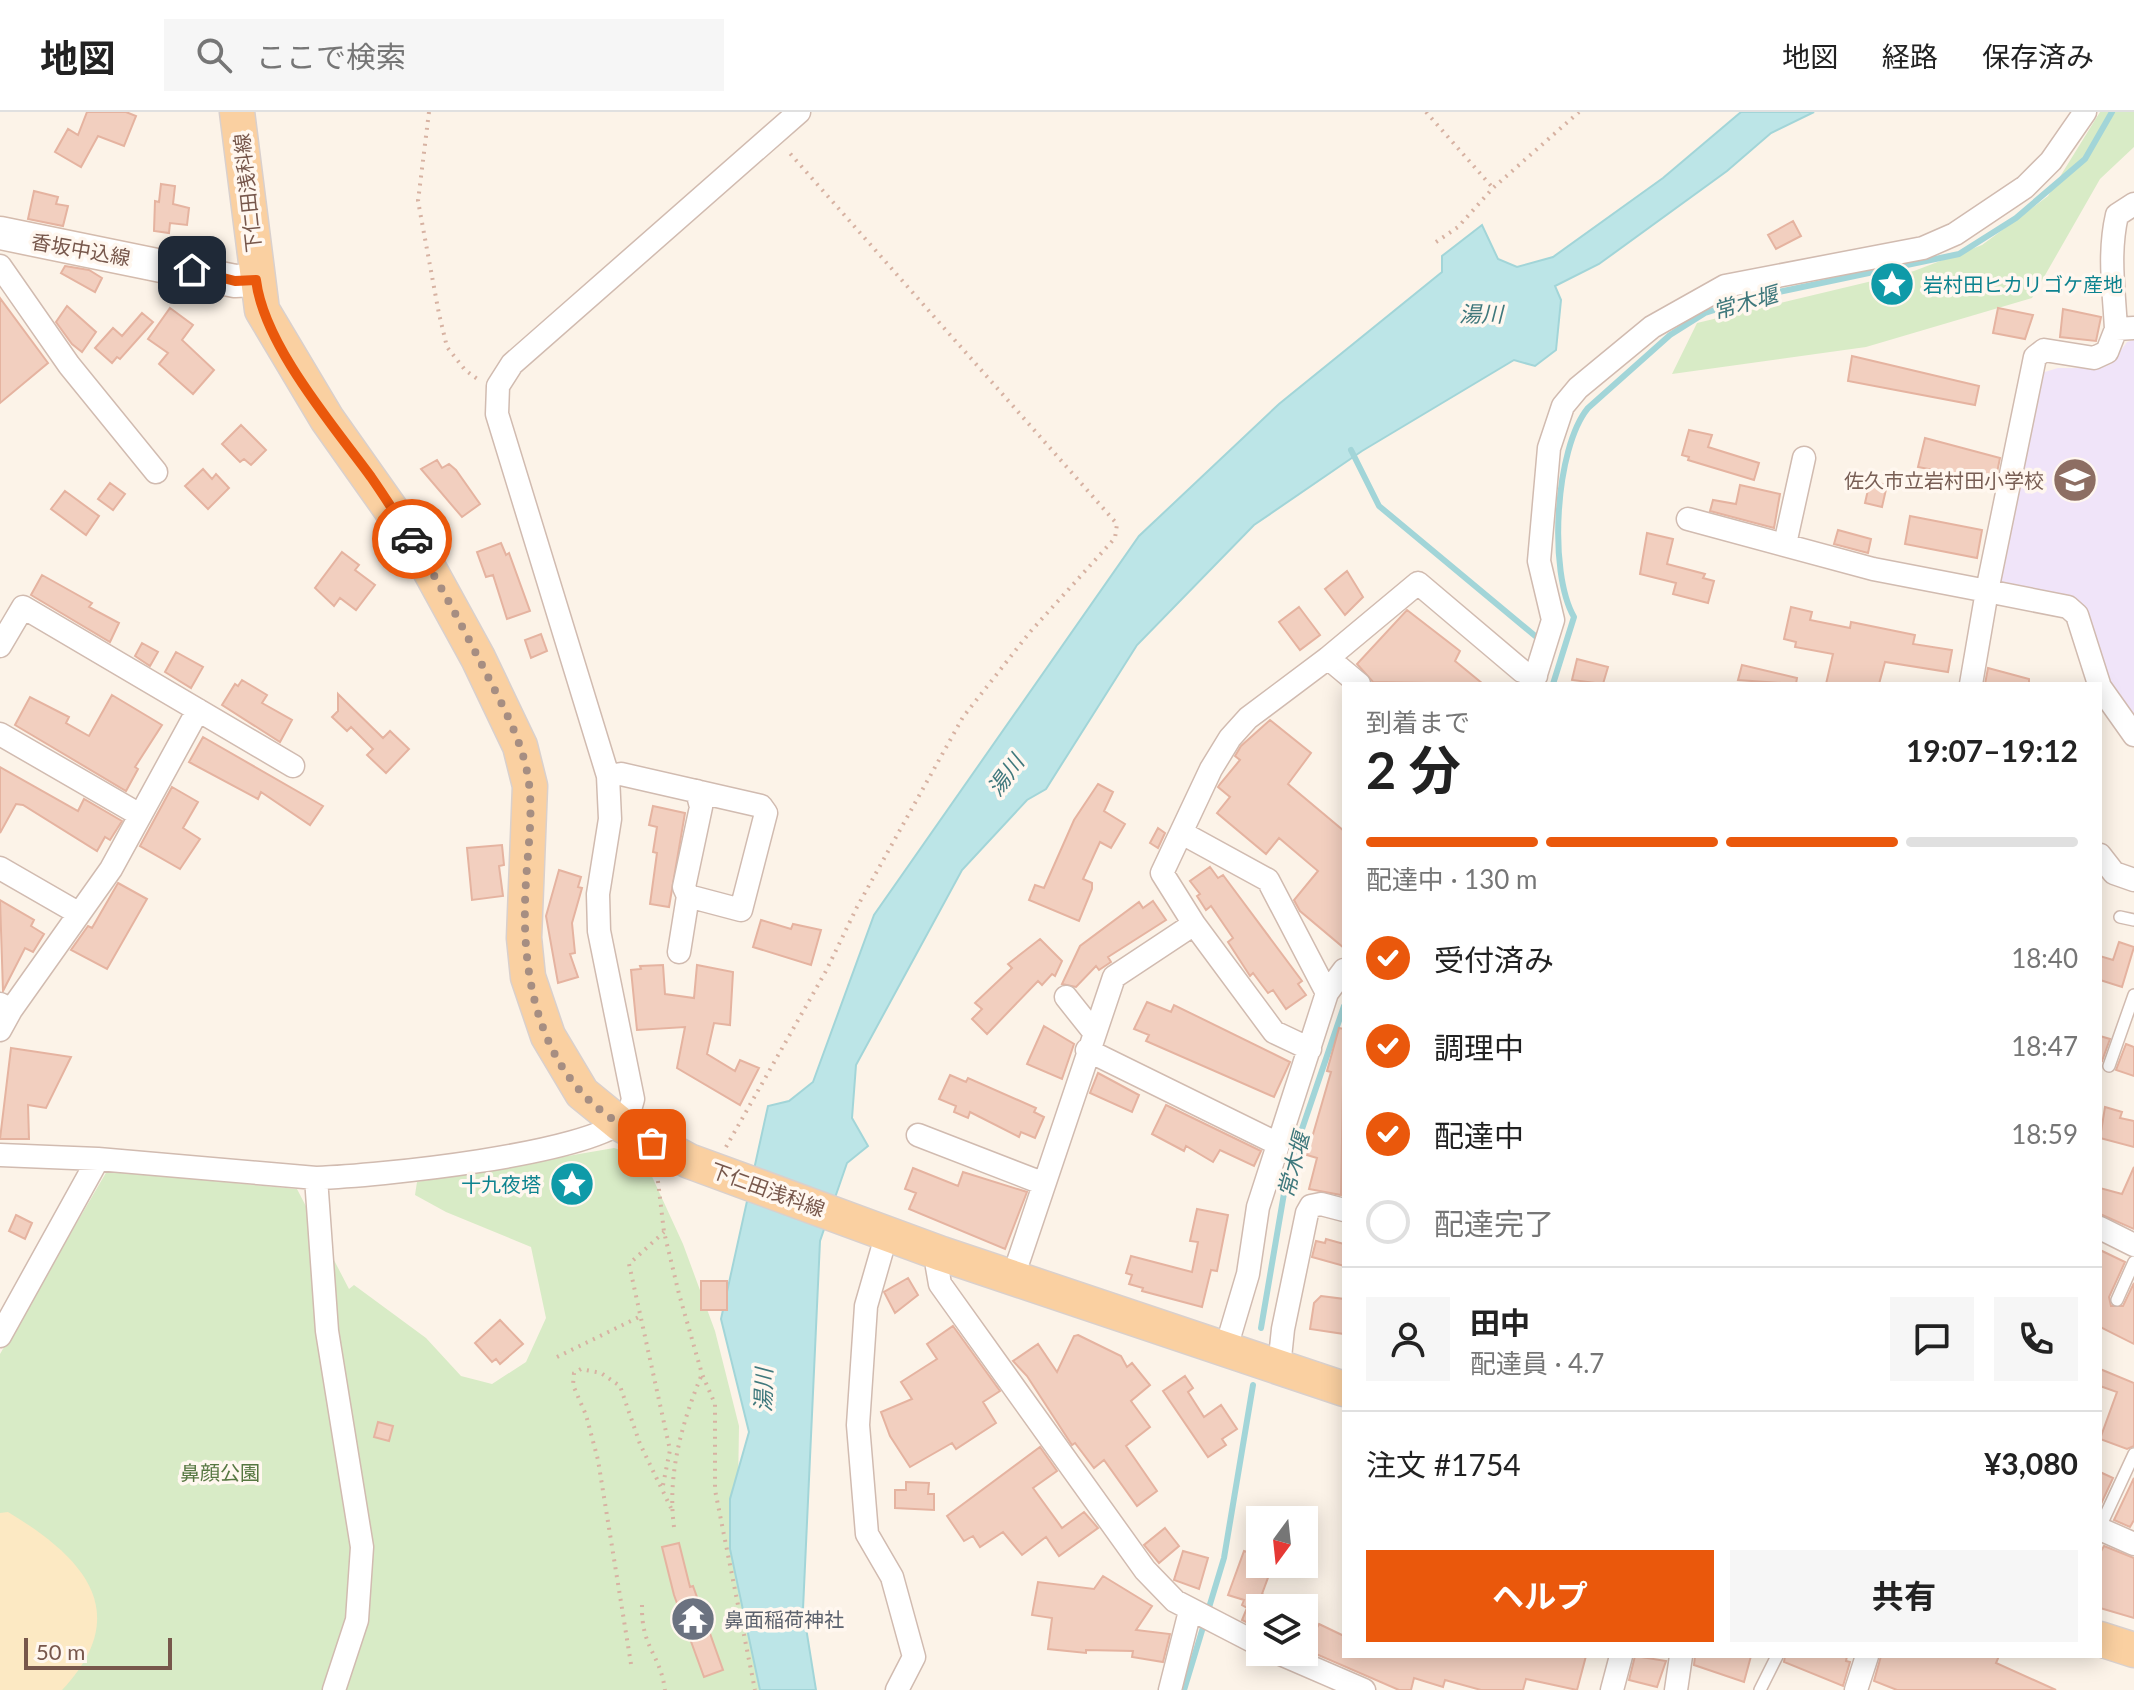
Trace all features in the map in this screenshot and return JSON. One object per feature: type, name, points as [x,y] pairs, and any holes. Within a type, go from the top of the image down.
[{"type":"main road","name":"下仁田浅科線","points":[[237,112],[262,310],[327,419],[416,545],[508,716],[530,786],[524,938],[534,998],[548,1036],[572,1080],[593,1104],[666,1152],[942,1254],[1342,1388]]},
{"type":"main road","name":"香坂中込線","points":[[0,233],[235,281],[256,280]]},
{"type":"main road","points":[[2102,1640],[2134,1650]]},
{"type":"street","points":[[0,1155],[98,1159],[316,1178],[391,1173],[476,1161],[581,1140],[620,1124],[632,1110],[633,1099],[602,950],[598,910],[610,819],[608,776],[497,414],[498,386],[512,364],[799,112]]},
{"type":"street","points":[[1310,1049],[1274,1032],[1194,924],[1162,873],[1211,769],[1230,738],[1248,718],[1328,658],[1418,583],[1522,671],[1541,664],[1553,620],[1539,561],[1546,478],[1557,421],[1578,388],[1652,327],[1725,286],[1923,248],[1947,238],[2025,187],[2051,161],[2085,112]]},
{"type":"street","points":[[1971,682],[2035,357],[2044,350],[2094,358],[2107,352],[2125,328],[2112,275],[2113,233],[2117,215],[2134,204]]},
{"type":"street","points":[[0,266],[69,365],[156,472]]},
{"type":"street","points":[[1785,544],[1804,458]]},
{"type":"street","points":[[1688,519],[1873,569],[2068,607],[2077,615],[2098,682]]},
{"type":"street","points":[[0,646],[23,607],[293,766]]},
{"type":"street","points":[[1328,658],[1357,682]]},
{"type":"street","points":[[2102,689],[2134,735]]},
{"type":"street","points":[[0,1030],[5,1007],[111,869],[198,710]]},
{"type":"street","points":[[0,734],[140,815]]},
{"type":"street","points":[[608,776],[621,774],[697,791],[761,806],[766,813],[741,910],[688,896]]},
{"type":"street","points":[[679,952],[688,896],[684,887],[701,807],[697,791]]},
{"type":"street","points":[[1182,833],[1268,880],[1327,993]]},
{"type":"street","points":[[2102,858],[2114,873],[2134,880]]},
{"type":"street","points":[[0,868],[78,913]]},
{"type":"street","points":[[1013,1277],[1042,1183],[1050,1173],[1090,1040],[1114,977],[1194,924]]},
{"type":"street","points":[[1232,1350],[1258,1207],[1327,993],[1342,973]]},
{"type":"street","points":[[1066,997],[1090,1040],[1278,1144]]},
{"type":"street","points":[[918,1135],[1042,1183]]},
{"type":"street","points":[[0,1336],[98,1159]]},
{"type":"street","points":[[316,1178],[327,1331],[362,1547],[357,1620],[334,1690]]},
{"type":"street","points":[[1276,1366],[1307,1213],[1311,1206],[1321,1204],[1342,1209]]},
{"type":"street","points":[[2102,1229],[2134,1245]]},
{"type":"street","points":[[881,1231],[866,1306],[858,1425],[867,1534],[892,1577],[914,1657],[897,1690]]},
{"type":"street","points":[[942,1254],[937,1267],[940,1284],[1145,1570],[1175,1601],[1246,1638]]},
{"type":"street","points":[[2102,1529],[2134,1544]]},
{"type":"street","points":[[1170,1690],[1199,1615]]},
{"type":"street","points":[[1612,1690],[1620,1658]]},
{"type":"street","points":[[1676,1690],[1681,1658]]},
{"type":"street","points":[[1856,1690],[1866,1658]]},
{"type":"street","points":[[1308,1666],[1364,1690]]},
{"type":"lane","points":[[2120,917],[2134,920]]},
{"type":"lane","points":[[2109,1066],[2134,995]]},
{"type":"lane","points":[[2117,1300],[2134,1262]]},
{"type":"lane","points":[[2102,1524],[2134,1454]]},
{"type":"lane","points":[[1760,1690],[1776,1658]]},
{"type":"path","points":[[429,112],[418,201],[447,347],[465,370],[478,380],[498,386]]},
{"type":"path","points":[[1426,112],[1493,188]]},
{"type":"path","points":[[1436,242],[1458,227],[1493,188],[1579,112]]},
{"type":"path","points":[[730,1174],[963,717],[1030,632],[1115,538],[1117,524],[774,134]]},
{"type":"path","points":[[666,1152],[657,1171],[656,1182],[664,1232],[702,1374],[715,1404],[715,1490],[755,1690]]},
{"type":"path","points":[[663,1485],[670,1450],[629,1264],[664,1232]]},
{"type":"path","points":[[557,1357],[639,1317]]},
{"type":"path","points":[[631,1664],[598,1460],[586,1415],[573,1385],[574,1373],[581,1369],[601,1373],[620,1386],[640,1444],[663,1485],[674,1527]]},
{"type":"path","points":[[671,1508],[686,1413],[702,1374]]},
{"type":"path","points":[[642,1605],[646,1646],[662,1668],[665,1690]]},
{"type":"shaded area","name":"佐久市立岩村田小学校","points":[[2134,340],[2134,724],[2104,684],[2085,619],[1995,587],[2038,374],[2058,368],[2100,368],[2111,364],[2127,342]]},
{"type":"green space","points":[[2100,112],[2134,112],[2134,147],[2100,179],[2032,298],[1866,347],[1672,374],[1697,323],[1914,271],[1982,245],[2048,196]]},
{"type":"green space","name":"鼻顔公園","points":[[614,1148],[643,1157],[683,1244],[715,1331],[739,1426],[737,1552],[767,1690],[0,1690],[0,1354],[107,1171],[297,1189],[349,1289],[354,1285],[426,1338],[461,1376],[492,1384],[526,1362],[546,1318],[531,1247],[446,1212],[415,1195],[417,1182]]},
{"type":"sand","points":[[8,1512],[35,1529],[77,1568],[90,1589],[97,1611],[95,1636],[84,1662],[62,1690],[0,1690],[0,1513]]},
{"type":"water","name":"湯川","points":[[1741,112],[1814,112],[1771,133],[1727,171],[1599,264],[1555,286],[1561,300],[1556,350],[1535,366],[1514,360],[1362,451],[1254,525],[1137,645],[1046,789],[1027,800],[962,870],[856,1065],[852,1118],[868,1146],[847,1163],[820,1241],[803,1609],[816,1690],[760,1690],[730,1549],[730,1499],[749,1432],[721,1319],[768,1106],[789,1101],[813,1082],[874,915],[1139,536],[1279,404],[1442,272],[1442,256],[1482,225],[1498,259],[1517,267],[1553,257],[1663,178]]},
{"type":"building","points":[[87,112],[126,112],[136,116],[124,146],[98,136],[81,167],[55,152],[68,129],[78,135]]},
{"type":"building","points":[[161,184],[175,186],[173,204],[189,208],[187,225],[170,223],[169,233],[154,231],[155,201],[159,202]]},
{"type":"building","points":[[34,191],[58,197],[56,204],[68,206],[63,226],[28,219]]},
{"type":"building","points":[[1793,221],[1801,236],[1776,249],[1768,235]]},
{"type":"building","points":[[65,266],[89,270],[102,278],[95,292],[61,273]]},
{"type":"building","points":[[0,298],[48,363],[0,403]]},
{"type":"building","points":[[67,306],[96,332],[82,352],[56,322]]},
{"type":"building","points":[[170,308],[193,325],[182,340],[214,370],[193,394],[159,364],[168,353],[148,339]]},
{"type":"building","points":[[1998,308],[2033,315],[2025,339],[1993,333]]},
{"type":"building","points":[[2063,309],[2101,317],[2096,341],[2060,337]]},
{"type":"building","points":[[142,313],[153,322],[120,359],[117,357],[112,363],[95,348],[113,328],[122,336]]},
{"type":"building","points":[[1852,356],[1979,386],[1975,405],[1848,381]]},
{"type":"building","points":[[241,425],[266,450],[251,465],[244,459],[240,462],[222,444]]},
{"type":"building","points":[[1689,430],[1712,435],[1708,447],[1759,463],[1754,480],[1688,460],[1689,457],[1682,455]]},
{"type":"building","points":[[1925,438],[2000,458],[1995,482],[1918,467]]},
{"type":"building","points":[[437,460],[442,468],[449,464],[456,470],[480,504],[462,517],[421,469]]},
{"type":"building","points":[[203,469],[212,479],[216,474],[229,488],[208,509],[185,486]]},
{"type":"building","points":[[1870,481],[1887,485],[1882,507],[1865,503]]},
{"type":"building","points":[[110,483],[125,494],[113,510],[98,499]]},
{"type":"building","points":[[1740,485],[1780,494],[1774,528],[1710,511],[1713,500],[1736,504]]},
{"type":"building","points":[[65,491],[99,516],[86,535],[51,509]]},
{"type":"building","points":[[1910,516],[1982,530],[1977,558],[1905,544]]},
{"type":"building","points":[[1838,530],[1871,539],[1868,553],[1834,544]]},
{"type":"building","points":[[1647,533],[1673,539],[1667,564],[1705,574],[1703,578],[1714,581],[1708,603],[1673,594],[1676,583],[1640,574]]},
{"type":"building","points":[[501,543],[506,555],[509,553],[530,611],[507,619],[493,575],[486,577],[477,552]]},
{"type":"building","points":[[342,552],[359,565],[355,570],[375,585],[356,610],[340,598],[334,606],[315,588]]},
{"type":"building","points":[[1347,571],[1363,597],[1345,615],[1325,589]]},
{"type":"building","points":[[42,575],[92,603],[89,607],[119,623],[110,642],[31,595]]},
{"type":"building","points":[[1299,607],[1320,635],[1300,650],[1279,622]]},
{"type":"building","points":[[1791,607],[1812,612],[1810,620],[1850,628],[1851,622],[1915,635],[1913,644],[1952,650],[1948,672],[1885,662],[1880,682],[1826,682],[1833,654],[1795,647],[1796,642],[1784,639]]},
{"type":"building","points":[[1407,610],[1460,651],[1455,661],[1481,682],[1373,682],[1357,664]]},
{"type":"building","points":[[541,634],[547,651],[531,658],[525,640]]},
{"type":"building","points":[[142,643],[158,652],[150,666],[135,656]]},
{"type":"building","points":[[176,652],[203,667],[191,688],[165,672]]},
{"type":"building","points":[[1577,659],[1608,667],[1604,682],[1572,680]]},
{"type":"building","points":[[1742,665],[1797,678],[1796,682],[1738,680]]},
{"type":"building","points":[[1988,668],[2029,679],[2029,682],[1985,682]]},
{"type":"building","points":[[242,680],[267,695],[262,703],[292,720],[280,742],[222,705],[235,684],[238,686]]},
{"type":"building","points":[[338,694],[383,738],[390,731],[409,749],[386,773],[367,755],[373,749],[351,727],[347,731],[332,717],[338,711]]},
{"type":"building","points":[[112,695],[162,725],[135,767],[138,769],[126,791],[15,725],[30,697],[69,717],[66,723],[89,736]]},
{"type":"building","points":[[1270,720],[1311,753],[1288,784],[1342,829],[1342,946],[1300,911],[1294,900],[1318,871],[1279,838],[1266,854],[1217,813],[1230,797],[1218,787],[1240,760],[1235,756],[1241,746]]},
{"type":"building","points":[[203,737],[323,806],[310,825],[261,792],[258,799],[189,762]]},
{"type":"building","points":[[0,767],[78,811],[84,799],[122,821],[110,840],[105,837],[97,851],[23,805],[16,804],[0,833]]},
{"type":"building","points":[[1098,784],[1113,792],[1104,811],[1125,824],[1111,848],[1100,842],[1083,879],[1092,883],[1092,889],[1079,921],[1029,900],[1035,885],[1044,888],[1074,820]]},
{"type":"building","points":[[172,787],[198,802],[183,828],[200,839],[180,869],[140,846]]},
{"type":"building","points":[[653,806],[685,813],[669,907],[650,904],[657,853],[653,852],[657,827],[649,825]]},
{"type":"building","points":[[1158,828],[1165,833],[1158,848],[1150,843]]},
{"type":"building","points":[[502,845],[504,865],[499,866],[503,896],[472,900],[467,848]]},
{"type":"building","points":[[1210,867],[1218,878],[1223,875],[1302,981],[1298,984],[1306,995],[1286,1009],[1273,990],[1268,993],[1253,973],[1250,976],[1228,942],[1233,938],[1211,906],[1206,910],[1197,896],[1200,894],[1190,881]]},
{"type":"building","points":[[559,870],[581,877],[578,887],[582,888],[572,923],[575,953],[570,954],[578,977],[558,983],[546,916]]},
{"type":"building","points":[[118,883],[147,899],[107,969],[71,950],[88,926],[92,928]]},
{"type":"building","points":[[0,900],[34,920],[31,926],[44,934],[33,952],[25,948],[3,991]]},
{"type":"building","points":[[1153,901],[1166,920],[1108,957],[1111,962],[1099,970],[1096,966],[1076,987],[1062,984],[1080,946],[1139,902],[1143,908]]},
{"type":"building","points":[[761,920],[791,929],[793,924],[821,930],[811,965],[753,947]]},
{"type":"building","points":[[1040,939],[1062,961],[1055,976],[1052,974],[1042,985],[1038,981],[987,1034],[972,1019],[982,1009],[975,1003],[1012,968],[1008,964]]},
{"type":"building","points":[[2119,942],[2134,947],[2122,987],[2102,981],[2102,957],[2113,960]]},
{"type":"building","points":[[663,965],[665,994],[694,998],[697,965],[733,972],[730,1025],[714,1023],[707,1054],[735,1071],[740,1060],[759,1068],[740,1105],[677,1068],[685,1027],[637,1030],[631,970],[641,969],[640,966]]},
{"type":"building","points":[[1147,1002],[1171,1012],[1174,1005],[1290,1062],[1274,1097],[1146,1041],[1149,1035],[1134,1029]]},
{"type":"building","points":[[1044,1026],[1074,1044],[1062,1079],[1027,1064]]},
{"type":"building","points":[[1339,1028],[1342,1029],[1341,1195],[1309,1189],[1317,1158],[1307,1155],[1331,1072],[1327,1071]]},
{"type":"building","points":[[2102,1037],[2110,1039],[2102,1061]]},
{"type":"building","points":[[2126,1044],[2134,1047],[2134,1076],[2116,1070]]},
{"type":"building","points":[[11,1048],[71,1057],[46,1108],[28,1105],[29,1139],[0,1139]]},
{"type":"building","points":[[1098,1073],[1139,1095],[1132,1112],[1090,1093]]},
{"type":"building","points":[[950,1075],[966,1082],[968,1078],[1036,1108],[1034,1112],[1044,1117],[1035,1138],[1021,1132],[1019,1137],[970,1112],[968,1118],[954,1112],[956,1106],[939,1099]]},
{"type":"building","points":[[1166,1105],[1261,1151],[1254,1166],[1220,1150],[1213,1162],[1186,1146],[1184,1151],[1152,1134]]},
{"type":"building","points":[[2105,1107],[2122,1112],[2120,1118],[2134,1121],[2134,1147],[2102,1139]]},
{"type":"building","points":[[2134,1167],[2134,1229],[2102,1215],[2102,1189],[2122,1194]]},
{"type":"building","points":[[913,1168],[958,1186],[963,1172],[1027,1192],[1005,1249],[909,1209],[916,1193],[905,1189]]},
{"type":"building","points":[[1197,1209],[1228,1215],[1217,1271],[1211,1270],[1202,1307],[1142,1291],[1143,1288],[1129,1284],[1132,1275],[1126,1273],[1131,1256],[1192,1272],[1198,1242],[1190,1241]]},
{"type":"building","points":[[16,1215],[32,1223],[25,1239],[9,1231]]},
{"type":"building","points":[[1326,1239],[1342,1243],[1342,1265],[1312,1257],[1316,1241],[1325,1243]]},
{"type":"building","points":[[2102,1251],[2125,1262],[2109,1297],[2111,1306],[2123,1306],[2134,1283],[2134,1344],[2102,1328]]},
{"type":"building","points":[[908,1278],[918,1295],[895,1313],[884,1292]]},
{"type":"building","points":[[701,1281],[727,1281],[727,1310],[701,1310]]},
{"type":"building","points":[[1321,1296],[1342,1299],[1342,1334],[1310,1329],[1314,1303]]},
{"type":"building","points":[[500,1320],[523,1344],[500,1364],[496,1359],[492,1362],[475,1343]]},
{"type":"building","points":[[953,1326],[1000,1391],[983,1402],[996,1423],[956,1449],[952,1443],[910,1467],[890,1436],[881,1412],[912,1399],[901,1382],[937,1359],[927,1344]]},
{"type":"building","points":[[1078,1335],[1121,1356],[1127,1367],[1132,1363],[1150,1385],[1131,1401],[1150,1427],[1126,1446],[1157,1491],[1137,1506],[1104,1460],[1094,1468],[1075,1443],[1072,1445],[1027,1376],[1013,1361],[1038,1344],[1057,1372],[1074,1336]]},
{"type":"building","points":[[2102,1370],[2134,1383],[2134,1446],[2127,1449],[2102,1440],[2117,1392],[2102,1387]]},
{"type":"building","points":[[1185,1376],[1193,1388],[1188,1392],[1204,1417],[1221,1405],[1237,1429],[1222,1439],[1226,1445],[1208,1457],[1163,1391]]},
{"type":"building","points":[[378,1422],[393,1426],[389,1441],[374,1437]]},
{"type":"building","points":[[1040,1447],[1057,1471],[1033,1488],[1062,1528],[1084,1512],[1098,1528],[1059,1556],[1046,1537],[1022,1555],[1003,1532],[980,1547],[973,1536],[964,1541],[947,1516]]},
{"type":"building","points":[[2102,1473],[2113,1478],[2102,1502]]},
{"type":"building","points":[[2134,1478],[2134,1520],[2130,1527],[2114,1520]]},
{"type":"building","points":[[906,1482],[929,1483],[928,1494],[934,1494],[934,1510],[895,1508],[895,1490],[906,1490]]},
{"type":"building","points":[[1165,1528],[1179,1546],[1159,1563],[1144,1545]]},
{"type":"building","points":[[679,1543],[690,1587],[693,1586],[723,1670],[704,1677],[674,1595],[662,1547]]},
{"type":"building","points":[[2104,1546],[2134,1558],[2134,1618],[2102,1609]]},
{"type":"building","points":[[1183,1551],[1208,1558],[1199,1589],[1174,1580]]},
{"type":"building","points":[[1246,1552],[1246,1578],[1268,1578],[1262,1594],[1246,1594],[1246,1607],[1242,1605],[1244,1600],[1228,1595]]},
{"type":"building","points":[[1103,1576],[1152,1606],[1136,1630],[1170,1634],[1163,1662],[1132,1657],[1133,1651],[1086,1650],[1086,1653],[1048,1649],[1052,1618],[1032,1615],[1038,1582],[1094,1589]]},
{"type":"building","points":[[1319,1624],[1342,1635],[1342,1658],[1585,1658],[1577,1690],[1526,1679],[1523,1690],[1481,1690],[1445,1680],[1443,1687],[1414,1678],[1411,1690],[1399,1690],[1318,1655]]},
{"type":"building","points":[[1634,1658],[1666,1661],[1657,1687],[1629,1680]]},
{"type":"building","points":[[1695,1658],[1750,1658],[1744,1682],[1694,1665]]},
{"type":"building","points":[[1785,1658],[1847,1658],[1846,1661],[1850,1662],[1843,1686],[1784,1662]]},
{"type":"building","points":[[1880,1658],[1998,1658],[1996,1663],[2056,1690],[1897,1690],[1874,1681]]},
{"type":"waterway","name":"常木堰","points":[[1554,682],[1574,617],[1566,597],[1558,542],[1562,480],[1568,451],[1588,408],[1670,335],[1705,313],[1755,297],[1959,254],[2016,218],[2085,159],[2112,112]]},
{"type":"waterway","points":[[1351,450],[1379,506],[1540,640]]},
{"type":"waterway","name":"常木堰","points":[[1261,1328],[1288,1170],[1342,1012]]},
{"type":"waterway","points":[[1184,1690],[1224,1558],[1253,1385]]},
{"type":"way so far","points":[[412,539],[508,716],[526,766],[530,786],[530,827],[524,938],[528,977],[540,1018],[559,1060],[582,1093],[607,1115],[652,1143]]},
{"type":"place","name":"岩村田ヒカリゴケ産地","points":[[1892,284]]},
{"type":"place","name":"佐久市立岩村田小学校","points":[[2075,480]]},
{"type":"place","name":"十九夜塔","points":[[572,1184]]},
{"type":"place","name":"鼻面稲荷神社","points":[[693,1619]]},
{"type":"route","points":[[192,270],[235,281],[256,280],[262,310],[276,338],[327,419],[412,539]]}]
